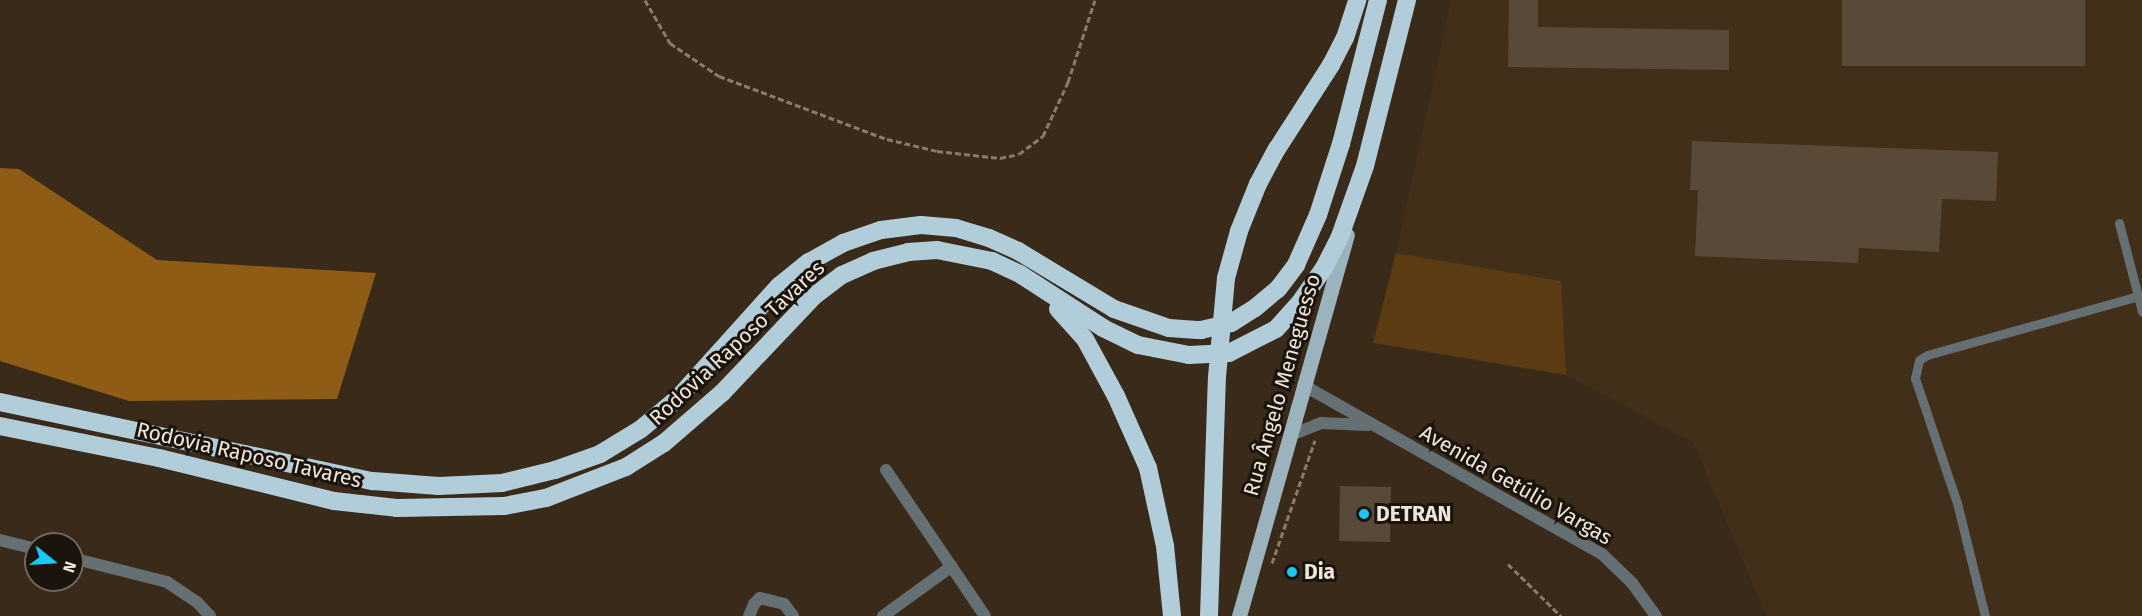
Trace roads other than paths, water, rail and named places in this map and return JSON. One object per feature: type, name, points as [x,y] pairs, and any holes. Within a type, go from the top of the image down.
[{"type":"highway","points":[[1209,616],[1217,377],[1226,278],[1239,231],[1258,184],[1277,149],[1331,65],[1345,38],[1357,0]]},
{"type":"highway","name":"Rodovia Raposo Tavares","points":[[0,402],[373,481],[439,486],[502,483],[555,470],[600,454],[641,429],[678,398],[779,286],[809,262],[843,243],[881,230],[921,225],[956,228],[989,238],[1018,251],[1114,309],[1169,328],[1201,330],[1231,323],[1255,308],[1278,289],[1296,265],[1318,215],[1341,144],[1378,0]]},
{"type":"highway","name":"Rodovia Raposo Tavares","points":[[0,426],[159,458],[334,501],[397,508],[504,506],[546,498],[626,467],[664,443],[722,393],[814,296],[842,275],[873,261],[937,250],[992,261],[1020,274],[1103,328],[1138,345],[1189,355],[1229,353],[1276,329],[1311,288],[1339,239],[1365,166],[1407,0]]},
{"type":"highway","points":[[1041,289],[1085,339],[1116,396],[1148,468],[1165,546],[1172,616]]},
{"type":"main road","name":"Rua Ângelo Meneguesso","points":[[1239,616],[1365,166]]},
{"type":"street","name":"Avenida Getúlio Vargas","points":[[1303,385],[1602,554],[1632,584],[1656,616]]},
{"type":"street","name":"Avenida Getúlio Vargas","points":[[1289,436],[1321,423],[1372,426]]},
{"type":"street","points":[[886,470],[985,616]]},
{"type":"street","points":[[0,540],[24,546]]},
{"type":"street","points":[[84,561],[167,582],[197,602],[210,616]]},
{"type":"street","points":[[883,616],[952,566]]},
{"type":"street","points":[[749,616],[754,604],[760,598],[784,604],[793,616]]},
{"type":"lane","points":[[2119,223],[2142,312]]},
{"type":"lane","points":[[1985,616],[1957,503],[1915,378],[1919,360],[1927,355],[2138,296]]},
{"type":"place","name":"DETRAN","points":[[1364,514]]},
{"type":"place","name":"Dia","points":[[1292,572]]}]
